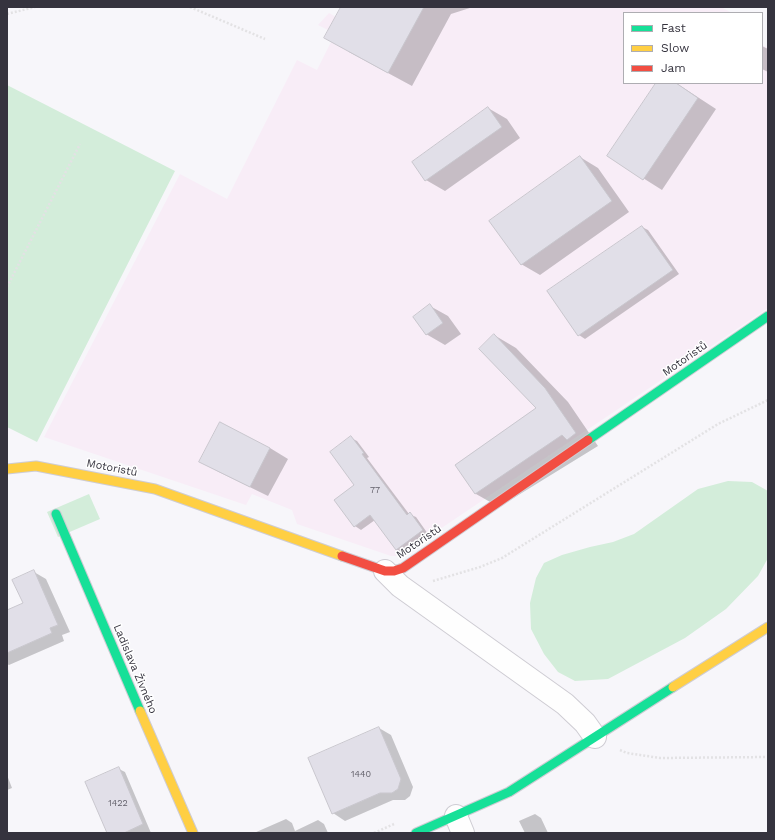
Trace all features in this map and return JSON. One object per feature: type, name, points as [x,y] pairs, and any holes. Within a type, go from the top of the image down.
[{"type":"street","name":"Motoristů","points":[[7,469],[36,466],[156,489],[390,576],[394,571],[403,568],[768,316]]},
{"type":"street","name":"Ladislava Živného","points":[[56,514],[193,833]]},
{"type":"street","points":[[390,576],[400,586],[565,704],[585,723],[595,737]]},
{"type":"street","points":[[416,833],[459,825],[768,627]]},
{"type":"path","points":[[7,14],[35,7]]},
{"type":"path","points":[[190,7],[265,40]]},
{"type":"path","points":[[7,287],[80,144]]},
{"type":"path","points":[[390,576],[422,582],[438,580],[480,567],[502,558],[718,424],[768,400]]},
{"type":"path","points":[[595,737],[627,753],[660,758],[768,757]]},
{"type":"shaded area","points":[[341,7],[721,7],[730,12],[623,12],[623,84],[763,84],[763,46],[768,48],[768,308],[400,556],[391,556],[297,524],[292,510],[252,494],[246,505],[44,437],[180,174],[227,199],[297,60],[317,70],[331,42],[324,38],[328,30],[318,25],[329,13],[336,17]]},
{"type":"green space","points":[[7,85],[175,171],[37,442],[7,427]]},
{"type":"green space","points":[[728,481],[752,482],[768,491],[768,558],[758,576],[726,609],[685,638],[608,679],[575,681],[558,672],[544,654],[531,629],[530,603],[536,578],[544,563],[562,555],[613,542],[634,534],[698,489]]},
{"type":"green space","points":[[89,494],[100,519],[58,537],[47,512]]},
{"type":"building","points":[[341,7],[424,7],[388,73],[324,38]]},
{"type":"building","points":[[655,84],[677,84],[698,98],[643,180],[607,156]]},
{"type":"building","points":[[488,107],[502,127],[425,181],[412,162]]},
{"type":"building","points":[[580,156],[612,201],[521,265],[489,221]]},
{"type":"building","points":[[642,226],[673,270],[578,336],[547,291]]},
{"type":"building","points":[[430,304],[443,323],[426,335],[413,317]]},
{"type":"building","points":[[494,334],[545,388],[576,433],[567,440],[562,435],[475,494],[455,465],[536,408],[479,349]]},
{"type":"building","points":[[220,422],[270,448],[250,487],[199,462]]},
{"type":"building","points":[[351,436],[364,453],[362,454],[407,515],[410,512],[423,530],[396,550],[370,515],[354,527],[334,500],[354,485],[330,452]]},
{"type":"building","points":[[34,570],[58,625],[50,628],[52,633],[7,653],[7,610],[23,603],[12,580]]},
{"type":"building","points":[[379,727],[401,779],[398,789],[392,793],[380,793],[332,814],[308,758]]},
{"type":"building","points":[[119,767],[143,824],[124,833],[107,833],[85,782]]},
{"type":"traffic: fast","points":[[588,440],[768,316]]},
{"type":"traffic: fast","points":[[56,514],[140,711]]},
{"type":"traffic: fast","points":[[416,833],[509,792],[673,687]]},
{"type":"traffic: slow","points":[[7,469],[36,466],[155,489],[342,556]]},
{"type":"traffic: slow","points":[[673,687],[768,627]]},
{"type":"traffic: slow","points":[[140,711],[193,833]]},
{"type":"traffic: jam","points":[[342,556],[385,571],[394,571],[403,568],[588,440]]}]
